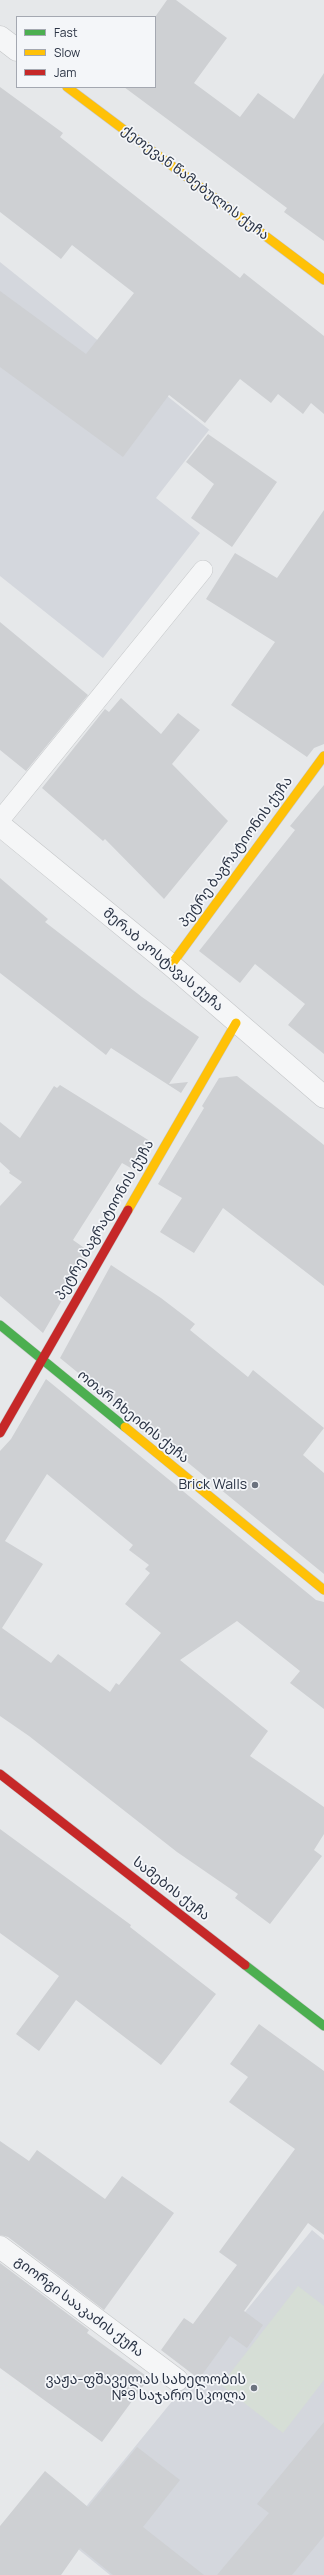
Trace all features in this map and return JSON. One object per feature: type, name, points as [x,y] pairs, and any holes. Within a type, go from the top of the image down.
[{"type":"street","points":[[0,37],[16,49]]},
{"type":"street","name":"ქეთევან წამებულის ქუჩა","points":[[68,88],[324,280]]},
{"type":"street","name":"პეტრე ბაგრატიონის ქუჩა","points":[[171,965],[324,758]]},
{"type":"street","name":"მერაბ კოსტავას ქუჩა","points":[[0,825],[171,965],[236,1023],[324,1097]]},
{"type":"street","name":"პეტრე ბაგრატიონის ქუჩა","points":[[0,1433],[236,1023]]},
{"type":"street","name":"ოთარ ჩხეიძის ქუჩა","points":[[0,1325],[324,1590]]},
{"type":"street","name":"სამების ქუჩა","points":[[0,1774],[324,2026]]},
{"type":"street","name":"გიორგი სააკაძის ქუჩა","points":[[0,2247],[177,2380]]},
{"type":"lane","points":[[0,820],[203,570]]},
{"type":"shaded area","points":[[0,262],[212,432],[209,430],[156,498],[200,533],[103,658],[0,576]]},
{"type":"shaded area","name":"ვაჟა-ფშაველას სახელობის №9 საჯარო სკოლა","points":[[312,2230],[324,2240],[324,2575],[110,2575],[62,2536]]},
{"type":"shaded area","points":[[298,2286],[324,2306],[324,2380],[283,2433],[221,2385]]},
{"type":"building","points":[[167,0],[176,0],[227,38],[194,83],[240,117],[258,93],[294,119],[324,73],[324,241],[284,212],[287,208],[125,88],[156,88],[156,16]]},
{"type":"building","points":[[0,87],[63,133],[60,137],[240,278],[244,273],[324,336],[324,414],[311,403],[303,414],[278,394],[271,403],[240,379],[205,423],[169,395],[123,457],[0,367],[0,291],[86,354],[134,293],[72,245],[61,259],[0,212]]},
{"type":"building","points":[[208,434],[277,482],[232,547],[191,518],[214,484],[186,462]]},
{"type":"building","points":[[324,510],[324,744],[314,748],[307,757],[231,705],[275,642],[206,599],[235,553],[277,578]]},
{"type":"building","points":[[0,622],[88,695],[26,771],[0,750]]},
{"type":"building","points":[[121,698],[161,734],[178,713],[200,730],[172,764],[228,821],[164,899],[105,839],[103,841],[42,788],[105,709],[109,712]]},
{"type":"building","points":[[324,785],[324,1054],[288,1025],[305,1004],[255,964],[240,983],[199,951],[295,830],[290,826]]},
{"type":"building","points":[[0,878],[48,919],[45,922],[142,997],[199,1037],[169,1084],[188,1082],[181,1093],[111,1048],[106,1055],[0,973]]},
{"type":"building","points":[[237,1076],[324,1145],[324,1286],[223,1208],[194,1253],[160,1232],[182,1198],[158,1184],[204,1108],[202,1106],[219,1078]]},
{"type":"building","points":[[60,1085],[153,1143],[136,1171],[122,1163],[73,1240],[90,1252],[43,1333],[0,1296],[0,1206],[22,1182],[9,1173],[10,1171],[0,1162],[0,1122],[20,1138],[54,1086],[57,1088]]},
{"type":"building","points":[[111,1265],[161,1298],[195,1324],[190,1330],[248,1377],[253,1370],[324,1428],[303,1455],[324,1473],[324,1574],[60,1358]]},
{"type":"building","points":[[46,1379],[316,1600],[324,1602],[324,1709],[290,1683],[300,1671],[237,1621],[180,1660],[268,1731],[250,1756],[324,1807],[324,1834],[314,1850],[322,1856],[270,1924],[235,1898],[238,1894],[177,1852],[29,1736],[0,1716],[0,1451],[11,1439]],"holes":[[[47,1474],[133,1545],[129,1550],[149,1565],[145,1569],[150,1573],[125,1604],[161,1633],[119,1685],[116,1683],[110,1692],[58,1654],[51,1663],[2,1628],[43,1564],[5,1541]]]},
{"type":"building","points":[[0,1829],[131,1925],[130,1927],[216,1994],[161,2065],[76,2000],[39,2051],[16,2034],[59,1976],[0,1933]]},
{"type":"building","points":[[259,2024],[324,2071],[324,2235],[308,2223],[244,2311],[263,2325],[247,2348],[230,2336],[199,2379],[161,2350],[184,2318],[193,2324],[237,2265],[219,2252],[295,2149],[229,2102],[248,2077],[230,2064]]},
{"type":"building","points":[[0,2141],[29,2161],[37,2150],[105,2199],[122,2176],[174,2213],[104,2310],[8,2237],[0,2235]]},
{"type":"building","points":[[0,2263],[89,2330],[87,2333],[149,2378],[102,2442],[0,2368]]},
{"type":"building","points":[[324,2422],[324,2536],[292,2575],[217,2575],[269,2513],[257,2504]]},
{"type":"building","points":[[137,2447],[180,2480],[143,2527],[204,2575],[113,2575],[80,2548],[61,2575],[0,2575],[0,2526],[45,2471],[88,2507]]},
{"type":"traffic: fast","points":[[0,1325],[125,1427]]},
{"type":"traffic: fast","points":[[245,1965],[324,2026]]},
{"type":"traffic: slow","points":[[68,88],[324,280]]},
{"type":"traffic: slow","points":[[171,965],[324,756]]},
{"type":"traffic: slow","points":[[128,1210],[236,1023]]},
{"type":"traffic: slow","points":[[125,1427],[324,1590]]},
{"type":"traffic: jam","points":[[0,1433],[128,1210]]},
{"type":"traffic: jam","points":[[0,1774],[245,1965]]},
{"type":"place","name":"Brick Walls","points":[[255,1485]]},
{"type":"place","name":"ვაჟა-ფშაველას სახელობის №9 საჯარო სკოლა","points":[[254,2388]]}]
